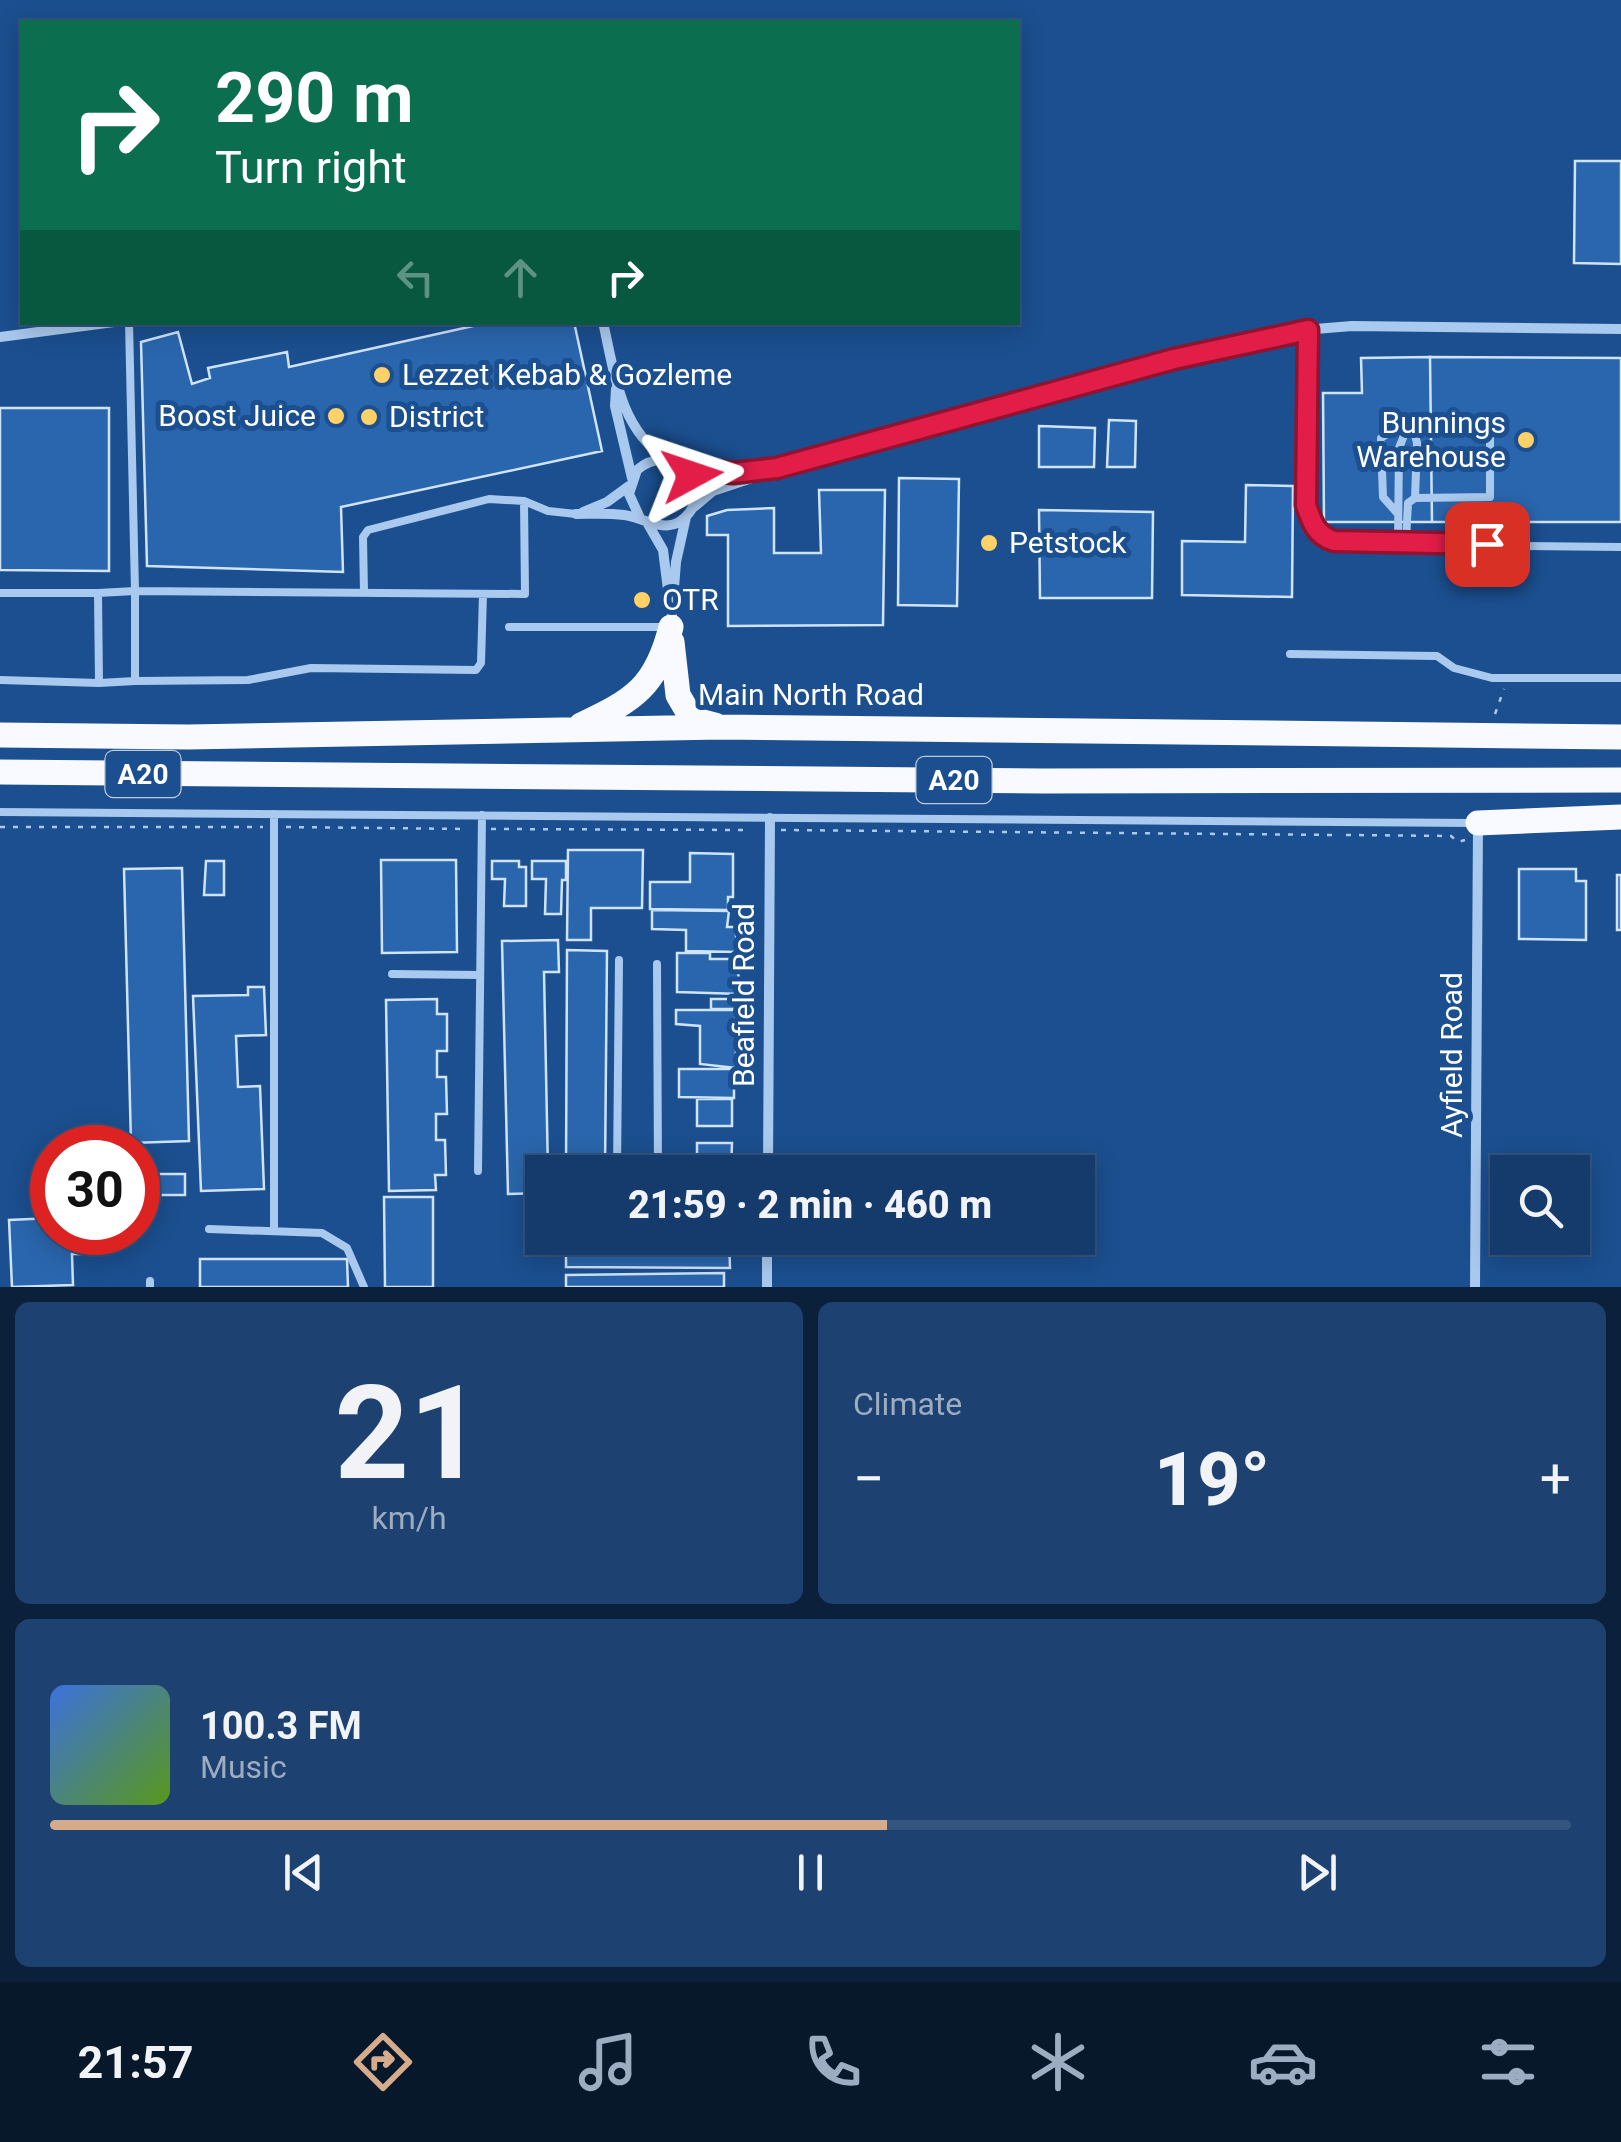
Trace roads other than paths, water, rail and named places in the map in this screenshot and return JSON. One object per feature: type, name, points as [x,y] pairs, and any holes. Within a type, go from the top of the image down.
[{"type":"highway","points":[[671,623],[678,695],[692,719],[721,727]]},
{"type":"highway","points":[[572,729],[636,696],[661,661],[671,623]]},
{"type":"highway","name":"Main North Road","points":[[0,736],[188,737],[721,727],[1621,737]]},
{"type":"highway","name":"A20","points":[[0,772],[1621,780]]},
{"type":"highway","points":[[1478,832],[1621,817]]},
{"type":"street","points":[[0,338],[93,325]]},
{"type":"street","points":[[605,325],[616,382],[635,429],[656,452],[686,468],[733,473],[777,468],[1174,359],[1308,330],[1352,326],[1621,329]]},
{"type":"street","points":[[616,382],[615,406],[631,482],[630,503],[663,550],[671,623]]},
{"type":"street","points":[[576,514],[607,502],[631,482],[644,464],[669,460]]},
{"type":"street","points":[[671,623],[676,562],[696,493],[686,468]]},
{"type":"street","points":[[576,514],[608,514],[664,526],[689,513],[713,491],[753,480],[777,468]]},
{"type":"street","name":"Beafield Road","points":[[768,1155],[770,824]]},
{"type":"street","name":"Ayfield Road","points":[[1475,1287],[1478,832]]},
{"type":"street","points":[[767,1287],[768,1255]]},
{"type":"lane","points":[[130,325],[135,681]]},
{"type":"lane","points":[[1308,330],[1306,505],[1312,524],[1323,537],[1334,541],[1427,545],[1621,547]]},
{"type":"lane","points":[[1402,541],[1398,448],[1401,438],[1411,431]]},
{"type":"lane","points":[[1411,431],[1417,443],[1415,498]]},
{"type":"lane","points":[[1398,514],[1383,498],[1382,438],[1390,432],[1490,432],[1490,497],[1415,498],[1408,503],[1402,541]]},
{"type":"lane","points":[[364,593],[363,537],[368,530],[489,499],[524,501],[576,514]]},
{"type":"lane","points":[[0,593],[525,594],[524,501]]},
{"type":"lane","points":[[98,593],[99,682]]},
{"type":"lane","points":[[0,680],[248,680],[311,668],[476,670],[481,663],[484,594]]},
{"type":"lane","points":[[509,627],[671,623]]},
{"type":"lane","points":[[1290,654],[1437,656],[1454,668],[1475,675],[1621,678]]},
{"type":"lane","points":[[0,812],[1478,832]]},
{"type":"lane","points":[[274,814],[274,1230]]},
{"type":"lane","points":[[478,1170],[482,816]]},
{"type":"lane","points":[[617,1155],[619,960]]},
{"type":"lane","points":[[657,964],[658,1155]]},
{"type":"lane","points":[[392,974],[480,974]]},
{"type":"lane","points":[[209,1229],[322,1233],[347,1248],[364,1287]]},
{"type":"place","name":"Lezzet Kebab & Gozleme","points":[[382,375]]},
{"type":"place","name":"Boost Juice","points":[[336,416]]},
{"type":"place","name":"District","points":[[369,417]]},
{"type":"place","name":"Bunnings Warehouse","points":[[1526,440]]},
{"type":"place","name":"Petstock","points":[[989,543]]},
{"type":"place","name":"OTR","points":[[642,600]]}]
